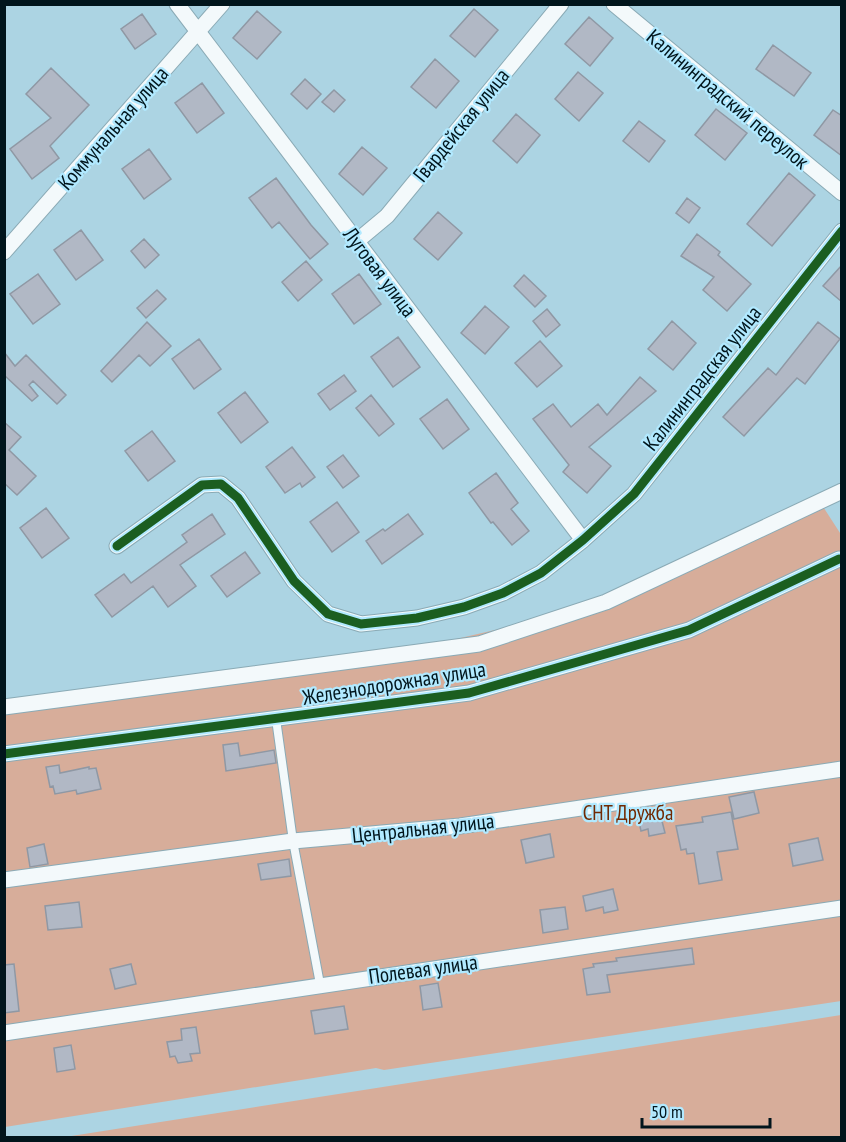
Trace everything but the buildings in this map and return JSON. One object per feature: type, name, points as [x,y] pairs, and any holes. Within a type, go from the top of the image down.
[{"type":"street","name":"Луговая улица","points":[[177,4],[583,540]]},
{"type":"street","name":"Коммунальная улица","points":[[4,252],[222,4]]},
{"type":"street","name":"Гвардейская улица","points":[[357,242],[387,216],[561,4]]},
{"type":"street","name":"Калининградский переулок","points":[[614,4],[842,194]]},
{"type":"street","name":"Калининградская улица","points":[[117,546],[202,485],[221,484],[238,498],[294,581],[328,614],[361,624],[417,618],[464,607],[503,593],[541,573],[583,540],[634,494],[842,231]]},
{"type":"street","points":[[4,707],[479,644],[606,602],[842,491]]},
{"type":"street","name":"Железнодорожная улица","points":[[4,754],[470,693],[689,630],[841,560]]},
{"type":"street","name":"Центральная улица","points":[[4,880],[293,841],[460,826],[842,769]]},
{"type":"street","name":"Полевая улица","points":[[4,1033],[320,984],[842,908]]},
{"type":"lane","points":[[276,719],[293,841],[320,984]]},
{"type":"green space","name":"СНТ Дружба","points":[[820,502],[842,536],[841,1001],[384,1070],[376,1068],[5,1127],[5,706],[426,646],[517,625],[625,589]]},
{"type":"green space","points":[[841,1015],[841,1137],[65,1137]]},
{"type":"cycle path","points":[[117,546],[202,485],[221,484],[238,498],[294,581],[328,614],[361,624],[417,618],[464,607],[503,593],[541,573],[583,540],[634,494],[842,231]]},
{"type":"cycle path","points":[[4,754],[469,693],[689,630],[839,559]]}]
